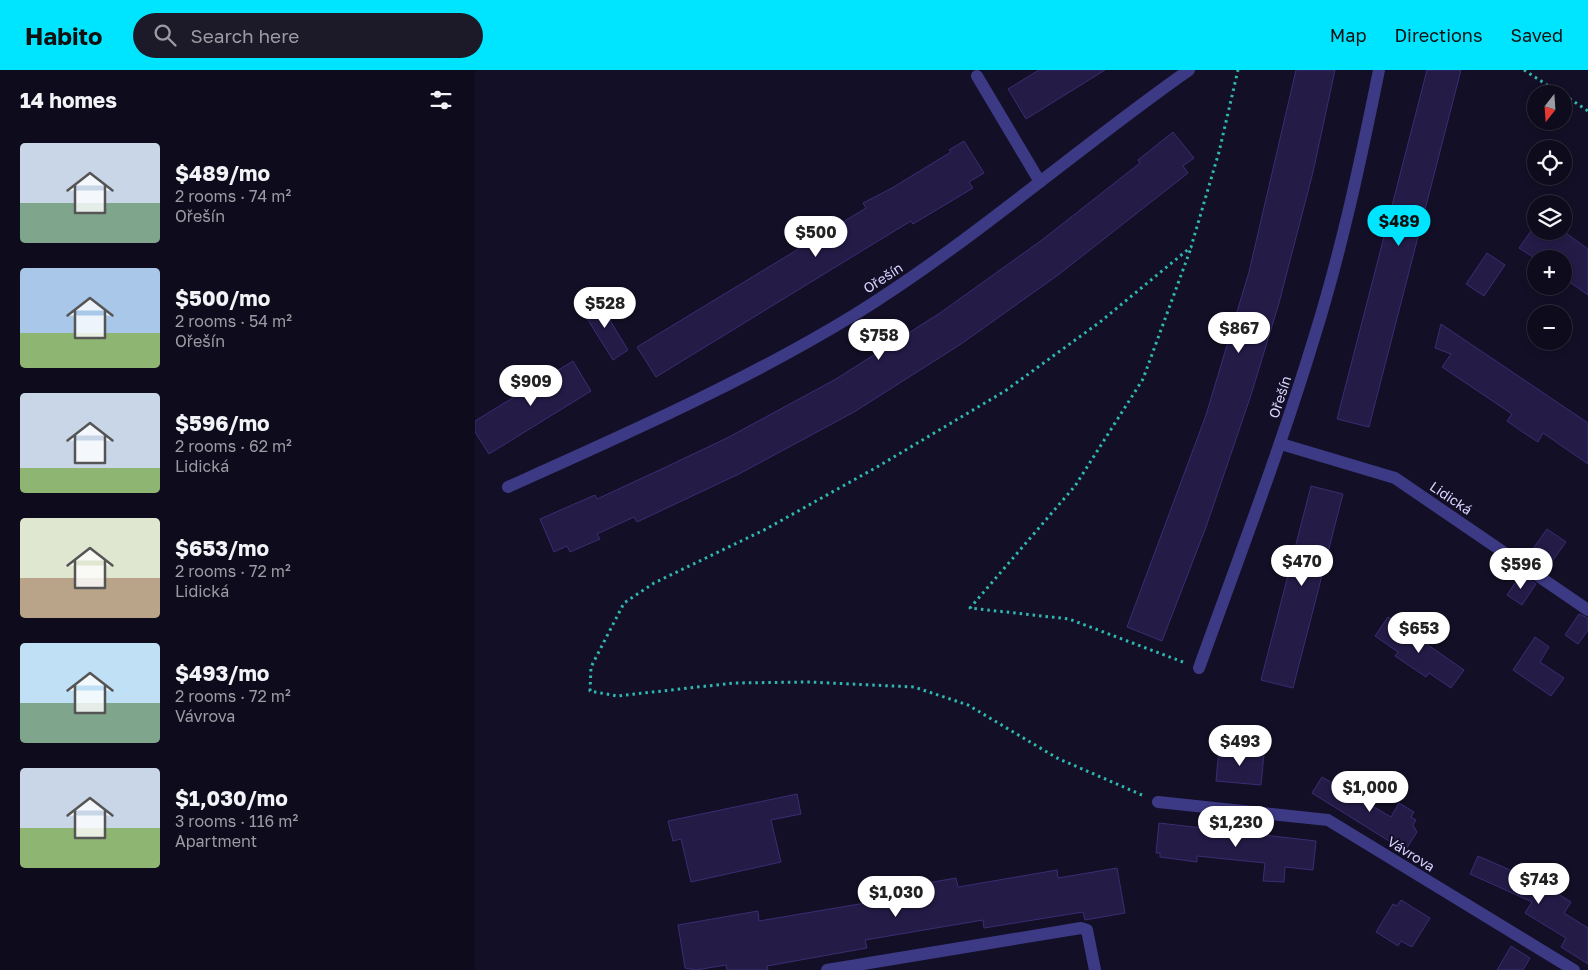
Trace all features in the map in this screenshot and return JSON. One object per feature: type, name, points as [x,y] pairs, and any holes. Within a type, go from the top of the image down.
[{"type":"street","name":"Ořešín","points":[[508,487],[656,420],[733,382],[854,315],[933,263],[1130,111],[1189,70]]},
{"type":"street","name":"Ořešín","points":[[1199,668],[1281,444],[1333,273],[1358,176],[1379,70]]},
{"type":"street","points":[[977,76],[1040,182]]},
{"type":"street","name":"Lidická","points":[[1281,444],[1395,478],[1588,610]]},
{"type":"street","name":"Vávrova","points":[[1159,802],[1328,820],[1574,970]]},
{"type":"street","points":[[827,970],[1081,928],[1087,930],[1089,936],[1095,970]]},
{"type":"path","points":[[1199,668],[1069,619],[970,608],[1075,486],[1143,379],[1191,247],[1219,152],[1238,70]]},
{"type":"path","points":[[1524,70],[1547,85]]},
{"type":"path","points":[[1573,101],[1588,111]]},
{"type":"path","points":[[1159,802],[1057,758],[968,705],[914,687],[809,682],[734,683],[617,696],[590,691],[591,667],[624,603],[654,583],[775,525],[1005,391],[1100,322],[1191,247]]},
{"type":"building","points":[[1039,70],[1105,70],[1026,119],[1008,89]]},
{"type":"building","points":[[1296,70],[1335,70],[1313,172],[1279,303],[1251,395],[1206,527],[1162,641],[1127,627],[1206,415],[1249,272]]},
{"type":"building","points":[[1427,70],[1461,70],[1369,427],[1337,419]]},
{"type":"building","points":[[1173,132],[1194,158],[1183,166],[1188,173],[1058,275],[961,344],[854,412],[739,474],[637,522],[634,517],[597,534],[600,539],[570,552],[567,546],[554,552],[540,519],[595,495],[597,499],[666,467],[727,438],[836,379],[940,313],[1042,240],[1140,163],[1138,160]]},
{"type":"building","points":[[964,141],[984,173],[969,182],[973,188],[913,224],[911,221],[656,377],[637,347],[866,208],[863,203],[892,188],[951,152],[949,150]]},
{"type":"building","points":[[1527,237],[1527,240],[1572,240],[1572,237],[1588,249],[1588,295],[1572,284],[1572,250],[1527,250],[1527,253],[1519,248]]},
{"type":"building","points":[[1487,253],[1505,265],[1484,296],[1466,284]]},
{"type":"building","points":[[597,299],[628,350],[613,360],[581,309]]},
{"type":"building","points":[[1441,324],[1588,423],[1588,464],[1543,433],[1538,442],[1524,433],[1507,421],[1512,414],[1442,367],[1451,354],[1435,348]]},
{"type":"building","points":[[573,361],[591,391],[489,454],[475,432],[475,421]]},
{"type":"building","points":[[1311,486],[1343,494],[1293,688],[1261,680]]},
{"type":"building","points":[[1547,529],[1566,542],[1545,571],[1530,560],[1536,551],[1533,549]]},
{"type":"building","points":[[1521,574],[1536,584],[1522,605],[1507,595]]},
{"type":"building","points":[[1579,614],[1588,618],[1588,630],[1578,644],[1565,635]]},
{"type":"building","points":[[1388,617],[1464,670],[1451,688],[1429,673],[1426,677],[1395,656],[1398,652],[1375,636]]},
{"type":"building","points":[[1535,637],[1549,647],[1540,662],[1564,678],[1551,696],[1513,670]]},
{"type":"building","points":[[1219,749],[1264,754],[1261,785],[1216,781]]},
{"type":"building","points":[[1322,777],[1345,790],[1349,783],[1364,792],[1360,799],[1391,817],[1399,803],[1414,812],[1411,817],[1416,820],[1413,825],[1417,832],[1405,851],[1312,793]]},
{"type":"building","points":[[797,794],[801,814],[771,820],[781,862],[691,882],[681,839],[673,841],[668,821]]},
{"type":"building","points":[[1159,823],[1316,841],[1313,870],[1285,867],[1284,882],[1263,881],[1265,863],[1197,856],[1197,862],[1160,857],[1160,853],[1156,853]]},
{"type":"building","points":[[1478,856],[1542,884],[1571,902],[1564,913],[1588,928],[1588,964],[1561,947],[1566,938],[1525,913],[1532,902],[1470,874]]},
{"type":"building","points":[[1117,868],[1125,913],[1085,920],[1083,912],[984,928],[983,920],[865,940],[867,948],[767,966],[768,970],[727,970],[726,965],[696,970],[685,968],[678,925],[758,911],[759,921],[877,901],[876,892],[956,878],[958,887],[1057,870],[1058,878]]},
{"type":"building","points":[[1401,900],[1430,918],[1412,947],[1401,941],[1398,946],[1376,932],[1393,904],[1397,906]]},
{"type":"building","points":[[1511,946],[1530,958],[1523,970],[1497,970]]}]
